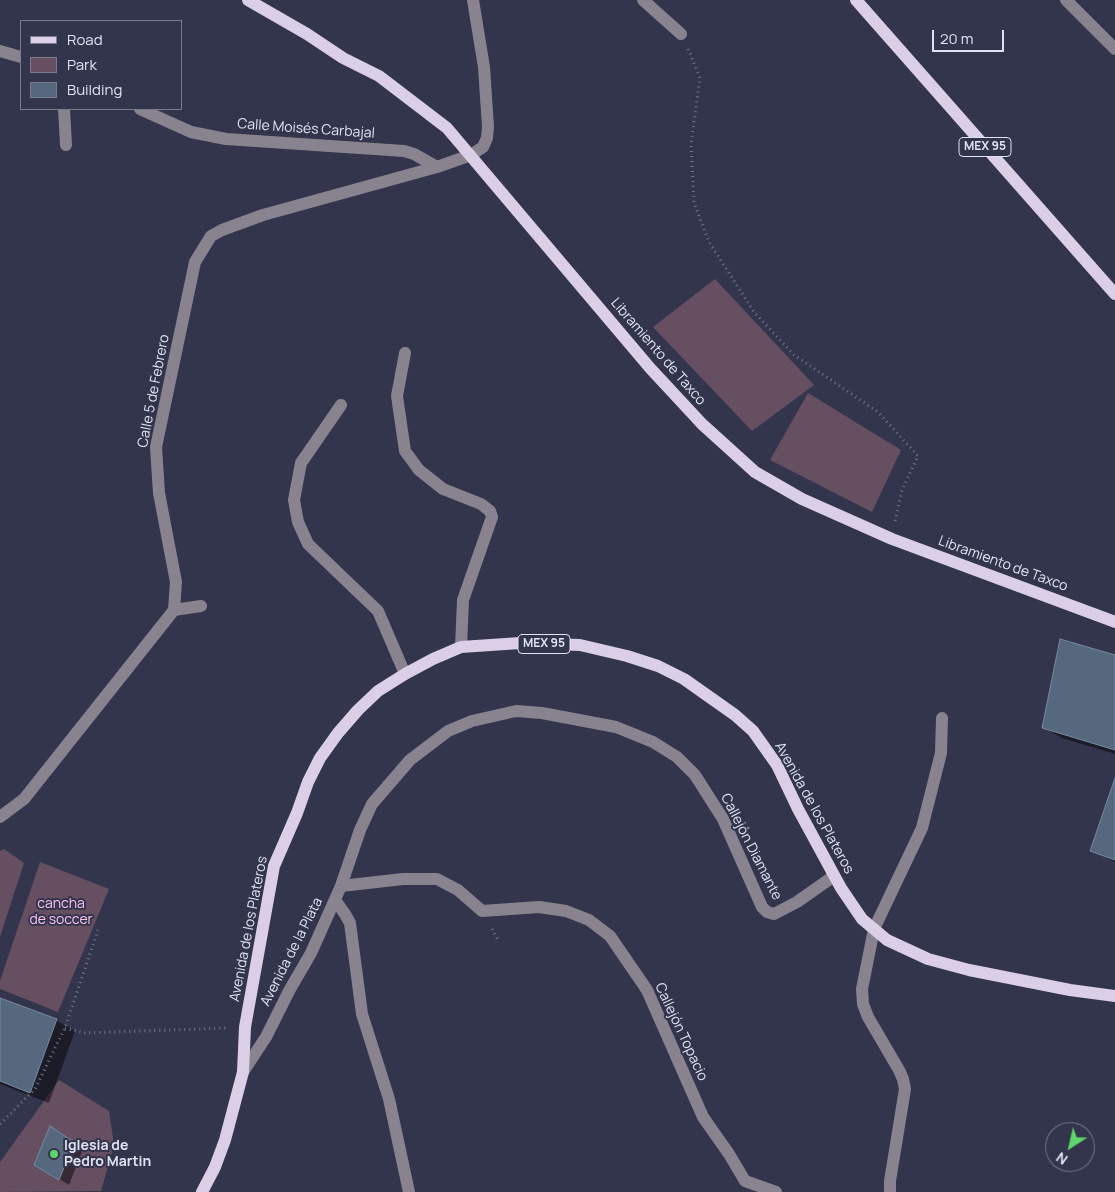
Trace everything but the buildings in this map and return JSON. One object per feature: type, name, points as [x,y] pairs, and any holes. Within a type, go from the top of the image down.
[{"type":"main road","name":"Libramiento de Taxco","points":[[248,0],[307,34],[343,58],[379,76],[447,128],[650,368],[702,424],[755,472],[802,499],[892,539],[1115,622]]},
{"type":"main road","name":"MEX 95","points":[[856,0],[1115,294]]},
{"type":"main road","name":"Avenida de los Plateros","points":[[202,1192],[215,1167],[225,1140],[243,1072],[245,1027],[274,866],[308,782],[320,758],[338,733],[378,691],[404,674],[461,647],[520,643],[580,645],[627,656],[658,666],[684,678],[753,731],[776,765],[834,876],[862,919],[887,940],[928,959],[969,970],[1070,990],[1115,996]]},
{"type":"street","points":[[437,167],[470,155],[483,147],[487,138],[484,66],[473,0]]},
{"type":"street","points":[[643,0],[681,34]]},
{"type":"street","points":[[1066,0],[1115,49]]},
{"type":"street","points":[[0,51],[20,57]]},
{"type":"street","points":[[64,110],[66,145]]},
{"type":"street","name":"Calle Moisés Carbajal","points":[[142,110],[183,129],[200,134],[226,139],[404,151],[414,154],[437,167]]},
{"type":"street","name":"Calle 5 de Febrero","points":[[174,610],[176,582],[159,493],[156,447],[195,262],[211,236],[222,230],[263,214],[437,167]]},
{"type":"street","points":[[405,353],[397,396],[405,451],[419,470],[443,489],[481,504],[490,511],[492,517],[463,600],[461,647]]},
{"type":"street","points":[[342,405],[301,463],[294,500],[298,522],[308,544],[378,611],[404,674]]},
{"type":"street","points":[[0,817],[24,799],[174,610],[201,606]]},
{"type":"street","name":"Callejón Diamante","points":[[335,900],[360,830],[372,804],[410,760],[448,731],[472,721],[516,711],[542,712],[616,727],[653,742],[677,757],[695,775],[723,819],[762,907],[767,912],[774,914],[797,902],[834,876]]},
{"type":"street","points":[[890,1192],[890,1180],[905,1089],[901,1074],[868,1017],[863,1004],[862,989],[874,929],[922,828],[941,753],[942,718]]},
{"type":"street","name":"Callejón Topacio","points":[[341,886],[403,879],[437,880],[458,890],[482,912],[539,907],[566,911],[589,920],[610,936],[646,990],[703,1117],[729,1154],[746,1186],[776,1192]]},
{"type":"street","name":"Avenida de la Plata","points":[[243,1072],[266,1037],[311,953],[335,900]]},
{"type":"street","name":"Avenida de la Plata","points":[[335,900],[350,923],[362,1014],[389,1099],[409,1192]]},
{"type":"path","points":[[681,34],[700,78],[691,144],[694,203],[709,242],[754,312],[794,355],[878,412],[918,456],[902,490],[892,539]]},
{"type":"path","points":[[0,1124],[35,1089],[65,1028],[98,930]]},
{"type":"path","points":[[65,1028],[84,1032],[245,1027]]},
{"type":"green space","points":[[715,279],[814,385],[752,431],[653,327]]},
{"type":"green space","points":[[808,393],[901,450],[872,512],[770,460]]},
{"type":"green space","points":[[4,849],[24,863],[0,937],[0,851]]},
{"type":"green space","name":"cancha de soccer","points":[[40,862],[109,889],[58,1012],[0,989],[0,981]]},
{"type":"green space","points":[[59,1080],[109,1111],[114,1145],[101,1191],[0,1192],[0,1162]]},
{"type":"place","name":"Iglesia de Pedro Martin","points":[[54,1154]]}]
